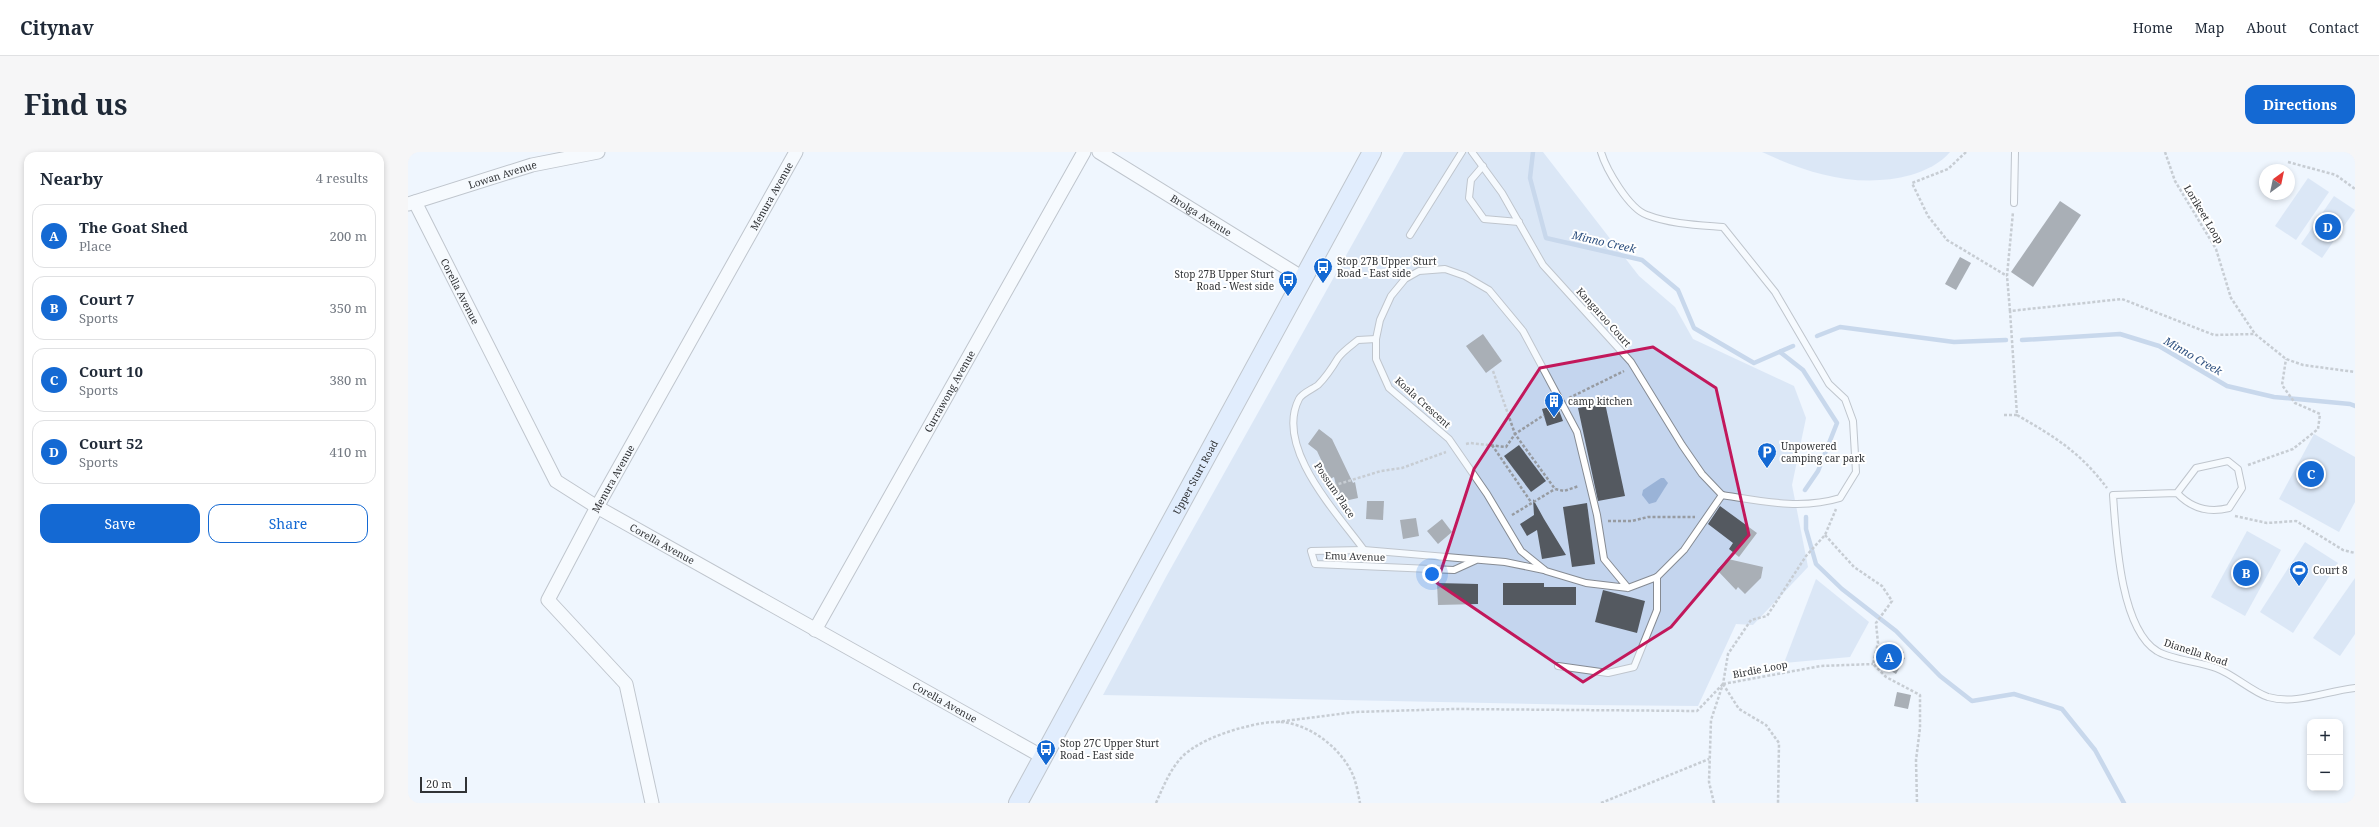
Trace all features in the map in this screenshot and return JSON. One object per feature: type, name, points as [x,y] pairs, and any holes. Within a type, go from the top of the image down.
[{"type":"main road","name":"Upper Sturt Road","points":[[1018,803],[1372,152]]},
{"type":"street","name":"Lowan Avenue","points":[[411,203],[532,165],[598,152]]},
{"type":"street","name":"Menura Avenue","points":[[652,803],[626,684],[548,600],[597,507],[796,152]]},
{"type":"street","name":"Currawong Avenue","points":[[815,630],[1084,152]]},
{"type":"street","name":"Brolga Avenue","points":[[1099,152],[1303,278]]},
{"type":"street","name":"Corella Avenue","points":[[411,203],[556,481],[597,507],[1043,757]]},
{"type":"lane","points":[[1410,234],[1462,152]]},
{"type":"lane","name":"Kangaroo Court","points":[[1472,152],[1502,193],[1543,265],[1634,366],[1682,445],[1702,474],[1722,495]]},
{"type":"lane","points":[[1601,152],[1604,164],[1627,197],[1646,215],[1689,224],[1723,226],[1775,292],[1829,384],[1845,399],[1853,421],[1856,472],[1840,498],[1823,504],[1781,504],[1722,495],[1684,550],[1657,577],[1628,588]]},
{"type":"lane","points":[[2014,203],[2015,152]]},
{"type":"lane","points":[[1483,166],[1471,180],[1469,198],[1484,219],[1519,222]]},
{"type":"lane","name":"Koala Crescent","points":[[1445,269],[1465,276],[1489,290],[1523,331],[1577,432],[1598,521],[1604,559],[1628,588],[1586,583],[1546,571],[1521,551],[1503,520],[1456,448],[1432,422],[1389,388],[1376,358],[1376,339],[1380,320],[1391,296],[1405,278],[1419,271],[1445,269]]},
{"type":"lane","name":"Possum Place","points":[[1364,550],[1321,491],[1296,449],[1292,420],[1299,398],[1331,373],[1339,357],[1358,340],[1376,339]]},
{"type":"lane","points":[[2112,495],[2177,493],[2187,503],[2214,512],[2229,508],[2242,488],[2238,469],[2228,461],[2196,468],[2177,493]]},
{"type":"lane","name":"Dianella Road","points":[[2112,495],[2116,544],[2128,604],[2137,629],[2157,651],[2225,671],[2268,697],[2301,699],[2355,688]]},
{"type":"lane","name":"Emu Avenue","points":[[1476,560],[1454,570],[1417,567],[1358,567],[1315,564],[1310,551],[1364,550],[1505,562],[1546,571]]},
{"type":"lane","points":[[1558,666],[1608,673],[1634,667],[1657,610],[1657,577]]},
{"type":"path","points":[[1966,152],[1948,169],[1912,183],[1928,216],[1947,240],[2007,276]]},
{"type":"path","name":"Lorikeet Loop","points":[[2165,152],[2175,181],[2216,249],[2231,298],[2255,334],[2286,359],[2303,365],[2355,372]]},
{"type":"path","points":[[2288,162],[2336,175],[2355,189]]},
{"type":"path","points":[[2014,203],[2007,276],[2017,415]]},
{"type":"path","points":[[2010,312],[2122,299],[2214,335],[2255,334]]},
{"type":"path","points":[[2238,469],[2293,449],[2318,429],[2320,414],[2295,403],[2282,385],[2286,359]]},
{"type":"path","points":[[1562,402],[1634,366]]},
{"type":"path","points":[[1492,372],[1515,434],[1555,489]]},
{"type":"path","points":[[1321,491],[1381,471],[1419,463],[1470,443],[1506,447],[1515,434],[1544,415]]},
{"type":"path","points":[[2004,415],[2017,415],[2060,440],[2090,466],[2112,495]]},
{"type":"path","points":[[1492,445],[1531,502]]},
{"type":"path","points":[[1503,520],[1555,489],[1564,491],[1589,483]]},
{"type":"path","points":[[1156,803],[1168,776],[1184,755],[1203,740],[1251,725],[1355,712],[1455,709],[1697,711],[1723,684],[1728,654],[1751,620],[1767,616],[1806,556],[1825,535],[1840,498]]},
{"type":"path","points":[[2214,512],[2267,523],[2296,521],[2343,550],[2355,553]]},
{"type":"path","points":[[1598,521],[1632,520],[1648,517],[1706,518]]},
{"type":"path","points":[[1825,535],[1854,567],[1882,586],[1892,601],[1876,623],[1878,643],[1873,664],[1886,677],[1920,695],[1920,728],[1916,760],[1917,803]]},
{"type":"path","name":"Birdie Loop","points":[[1714,803],[1709,782],[1711,720],[1723,684],[1821,666],[1873,664]]},
{"type":"path","points":[[1723,684],[1739,709],[1766,725],[1779,744],[1778,803]]},
{"type":"path","points":[[1277,722],[1304,728],[1324,740],[1341,755],[1352,772],[1360,803]]},
{"type":"path","points":[[1601,803],[1709,759]]},
{"type":"highlighted area","points":[[1653,347],[1716,388],[1749,535],[1671,627],[1583,682],[1437,583],[1474,469],[1540,368]]},
{"type":"shaded area","points":[[1404,152],[1543,152],[1639,276],[1675,307],[1693,339],[1794,386],[1806,418],[1792,485],[1808,567],[1753,625],[1736,624],[1698,706],[1103,695],[1166,577]]},
{"type":"shaded area","points":[[1762,152],[1950,152],[1927,169],[1911,175],[1892,179],[1853,180],[1816,173]]},
{"type":"shaded area","points":[[2308,178],[2329,192],[2296,240],[2275,226],[2293,200],[2295,200],[2295,197]]},
{"type":"shaded area","points":[[2334,196],[2355,210],[2322,258],[2301,244]]},
{"type":"shaded area","points":[[2314,434],[2355,457],[2355,502],[2339,532],[2279,499]]},
{"type":"shaded area","points":[[1661,478],[1664,478],[1668,483],[1656,502],[1649,504],[1642,495],[1643,490]]},
{"type":"shaded area","points":[[2247,531],[2281,550],[2245,616],[2211,597]]},
{"type":"shaded area","name":"Court 8","points":[[2305,542],[2338,563],[2293,633],[2260,612]]},
{"type":"shaded area","points":[[2355,578],[2355,634],[2340,656],[2313,638]]},
{"type":"shaded area","points":[[1816,579],[1869,622],[1850,657],[1784,663]]},
{"type":"building","points":[[2060,201],[2081,215],[2033,287],[2011,272]]},
{"type":"building","points":[[1960,257],[1971,263],[1956,290],[1945,284]]},
{"type":"building","points":[[1483,334],[1502,361],[1486,373],[1466,346]]},
{"type":"building","points":[[1605,403],[1625,496],[1598,501],[1578,408]]},
{"type":"building","name":"camp kitchen","points":[[1557,405],[1563,421],[1547,426],[1542,409]]},
{"type":"building","points":[[1319,429],[1332,439],[1353,483],[1355,482],[1358,498],[1340,502],[1334,477],[1330,479],[1317,451],[1308,444]]},
{"type":"building","points":[[1519,445],[1546,481],[1531,492],[1504,456]]},
{"type":"building","points":[[1533,499],[1566,555],[1542,559],[1537,530],[1527,536],[1520,524],[1534,515]]},
{"type":"building","points":[[1367,501],[1384,501],[1383,520],[1366,519]]},
{"type":"building","points":[[1587,503],[1595,564],[1572,567],[1563,507]]},
{"type":"building","points":[[1720,506],[1757,533],[1739,557],[1729,549],[1733,543],[1708,524]]},
{"type":"building","points":[[1416,518],[1419,536],[1403,539],[1400,520]]},
{"type":"building","points":[[1442,519],[1452,532],[1438,544],[1427,531]]},
{"type":"building","points":[[1728,559],[1763,567],[1761,578],[1745,594],[1738,587],[1736,590],[1717,570]]},
{"type":"building","points":[[1437,583],[1478,584],[1478,604],[1438,605]]},
{"type":"building","points":[[1503,583],[1544,583],[1544,587],[1576,587],[1576,605],[1503,605]]},
{"type":"building","points":[[1603,590],[1645,601],[1637,633],[1595,622]]},
{"type":"building","points":[[1886,642],[1904,652],[1901,656],[1905,658],[1896,674],[1881,665],[1883,661],[1876,657]]},
{"type":"building","points":[[1897,692],[1911,695],[1908,709],[1894,706]]},
{"type":"waterway","name":"Minno Creek","points":[[1533,152],[1530,178],[1546,238],[1642,260],[1678,290],[1694,328],[1754,363],[1793,346]]},
{"type":"waterway","name":"Minno Creek","points":[[1817,336],[1840,327],[1954,342],[2006,340]]},
{"type":"waterway","name":"Minno Creek","points":[[2022,340],[2120,334],[2159,346],[2227,386],[2274,397],[2350,404],[2355,406]]},
{"type":"waterway","points":[[1780,352],[1803,370],[1837,423],[1818,471],[1805,490]]},
{"type":"waterway","points":[[1806,517],[1806,529],[1816,564],[1842,589],[1896,631],[1940,676],[1972,701],[2014,694],[2062,709],[2095,750],[2124,803]]},
{"type":"place","name":"Court 52","points":[[2328,227]]},
{"type":"place","name":"Stop 27B Upper Sturt Road - East side","points":[[1323,284]]},
{"type":"place","name":"Stop 27B Upper Sturt Road - West side","points":[[1288,297]]},
{"type":"place","name":"camp kitchen","points":[[1554,418]]},
{"type":"place","name":"Unpowered camping car park","points":[[1767,469]]},
{"type":"place","name":"Court 10","points":[[2311,474]]},
{"type":"place","name":"Court 7","points":[[2246,573]]},
{"type":"place","name":"Court 8","points":[[2299,587]]},
{"type":"place","name":"The Goat Shed","points":[[1889,657]]},
{"type":"place","name":"Stop 27C Upper Sturt Road - East side","points":[[1046,766]]}]
